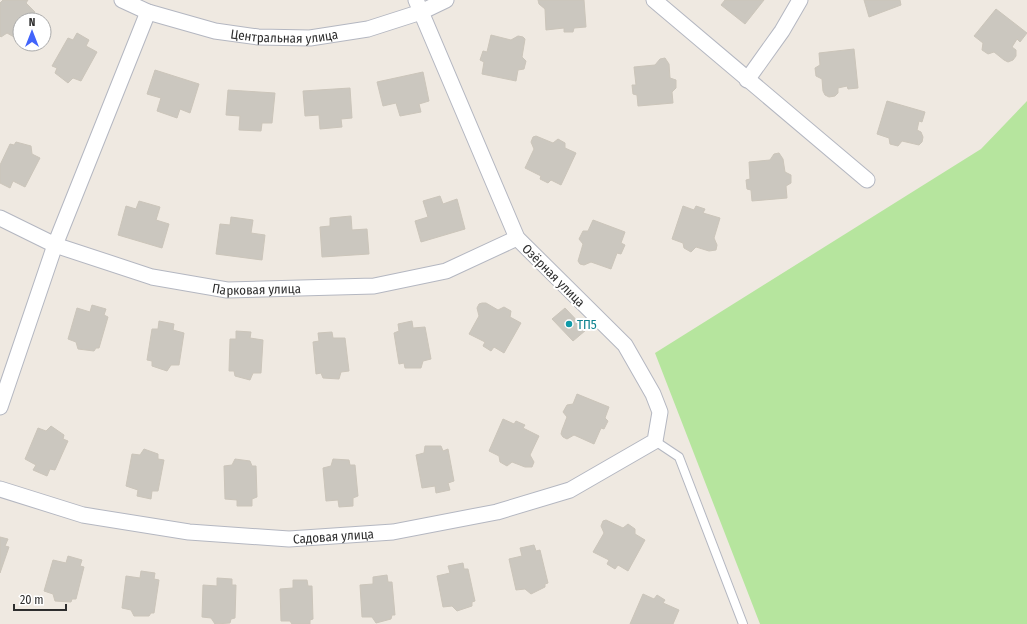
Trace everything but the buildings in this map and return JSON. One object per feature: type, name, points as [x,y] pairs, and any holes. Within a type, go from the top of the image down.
[{"type":"street","name":"Центральная улица","points":[[122,0],[148,12],[215,31],[258,37],[303,38],[368,29],[419,6],[446,0]]},
{"type":"street","points":[[654,0],[866,180]]},
{"type":"street","points":[[747,80],[782,31],[800,0]]},
{"type":"street","points":[[419,6],[517,238]]},
{"type":"street","points":[[0,407],[55,246],[148,12]]},
{"type":"street","name":"Парковая улица","points":[[0,218],[55,246],[152,278],[227,290],[374,286],[446,271],[517,238]]},
{"type":"street","name":"Озёрная улица","points":[[517,238],[625,345],[653,394],[660,412],[655,441]]},
{"type":"street","name":"Садовая улица","points":[[0,489],[83,515],[189,532],[289,539],[393,532],[497,512],[570,490],[655,441]]},
{"type":"lane","points":[[655,441],[679,457],[743,624]]},
{"type":"green space","points":[[1027,101],[1027,624],[760,624],[655,353],[981,149]]},
{"type":"place","name":"ТП5","points":[[569,324]]}]
